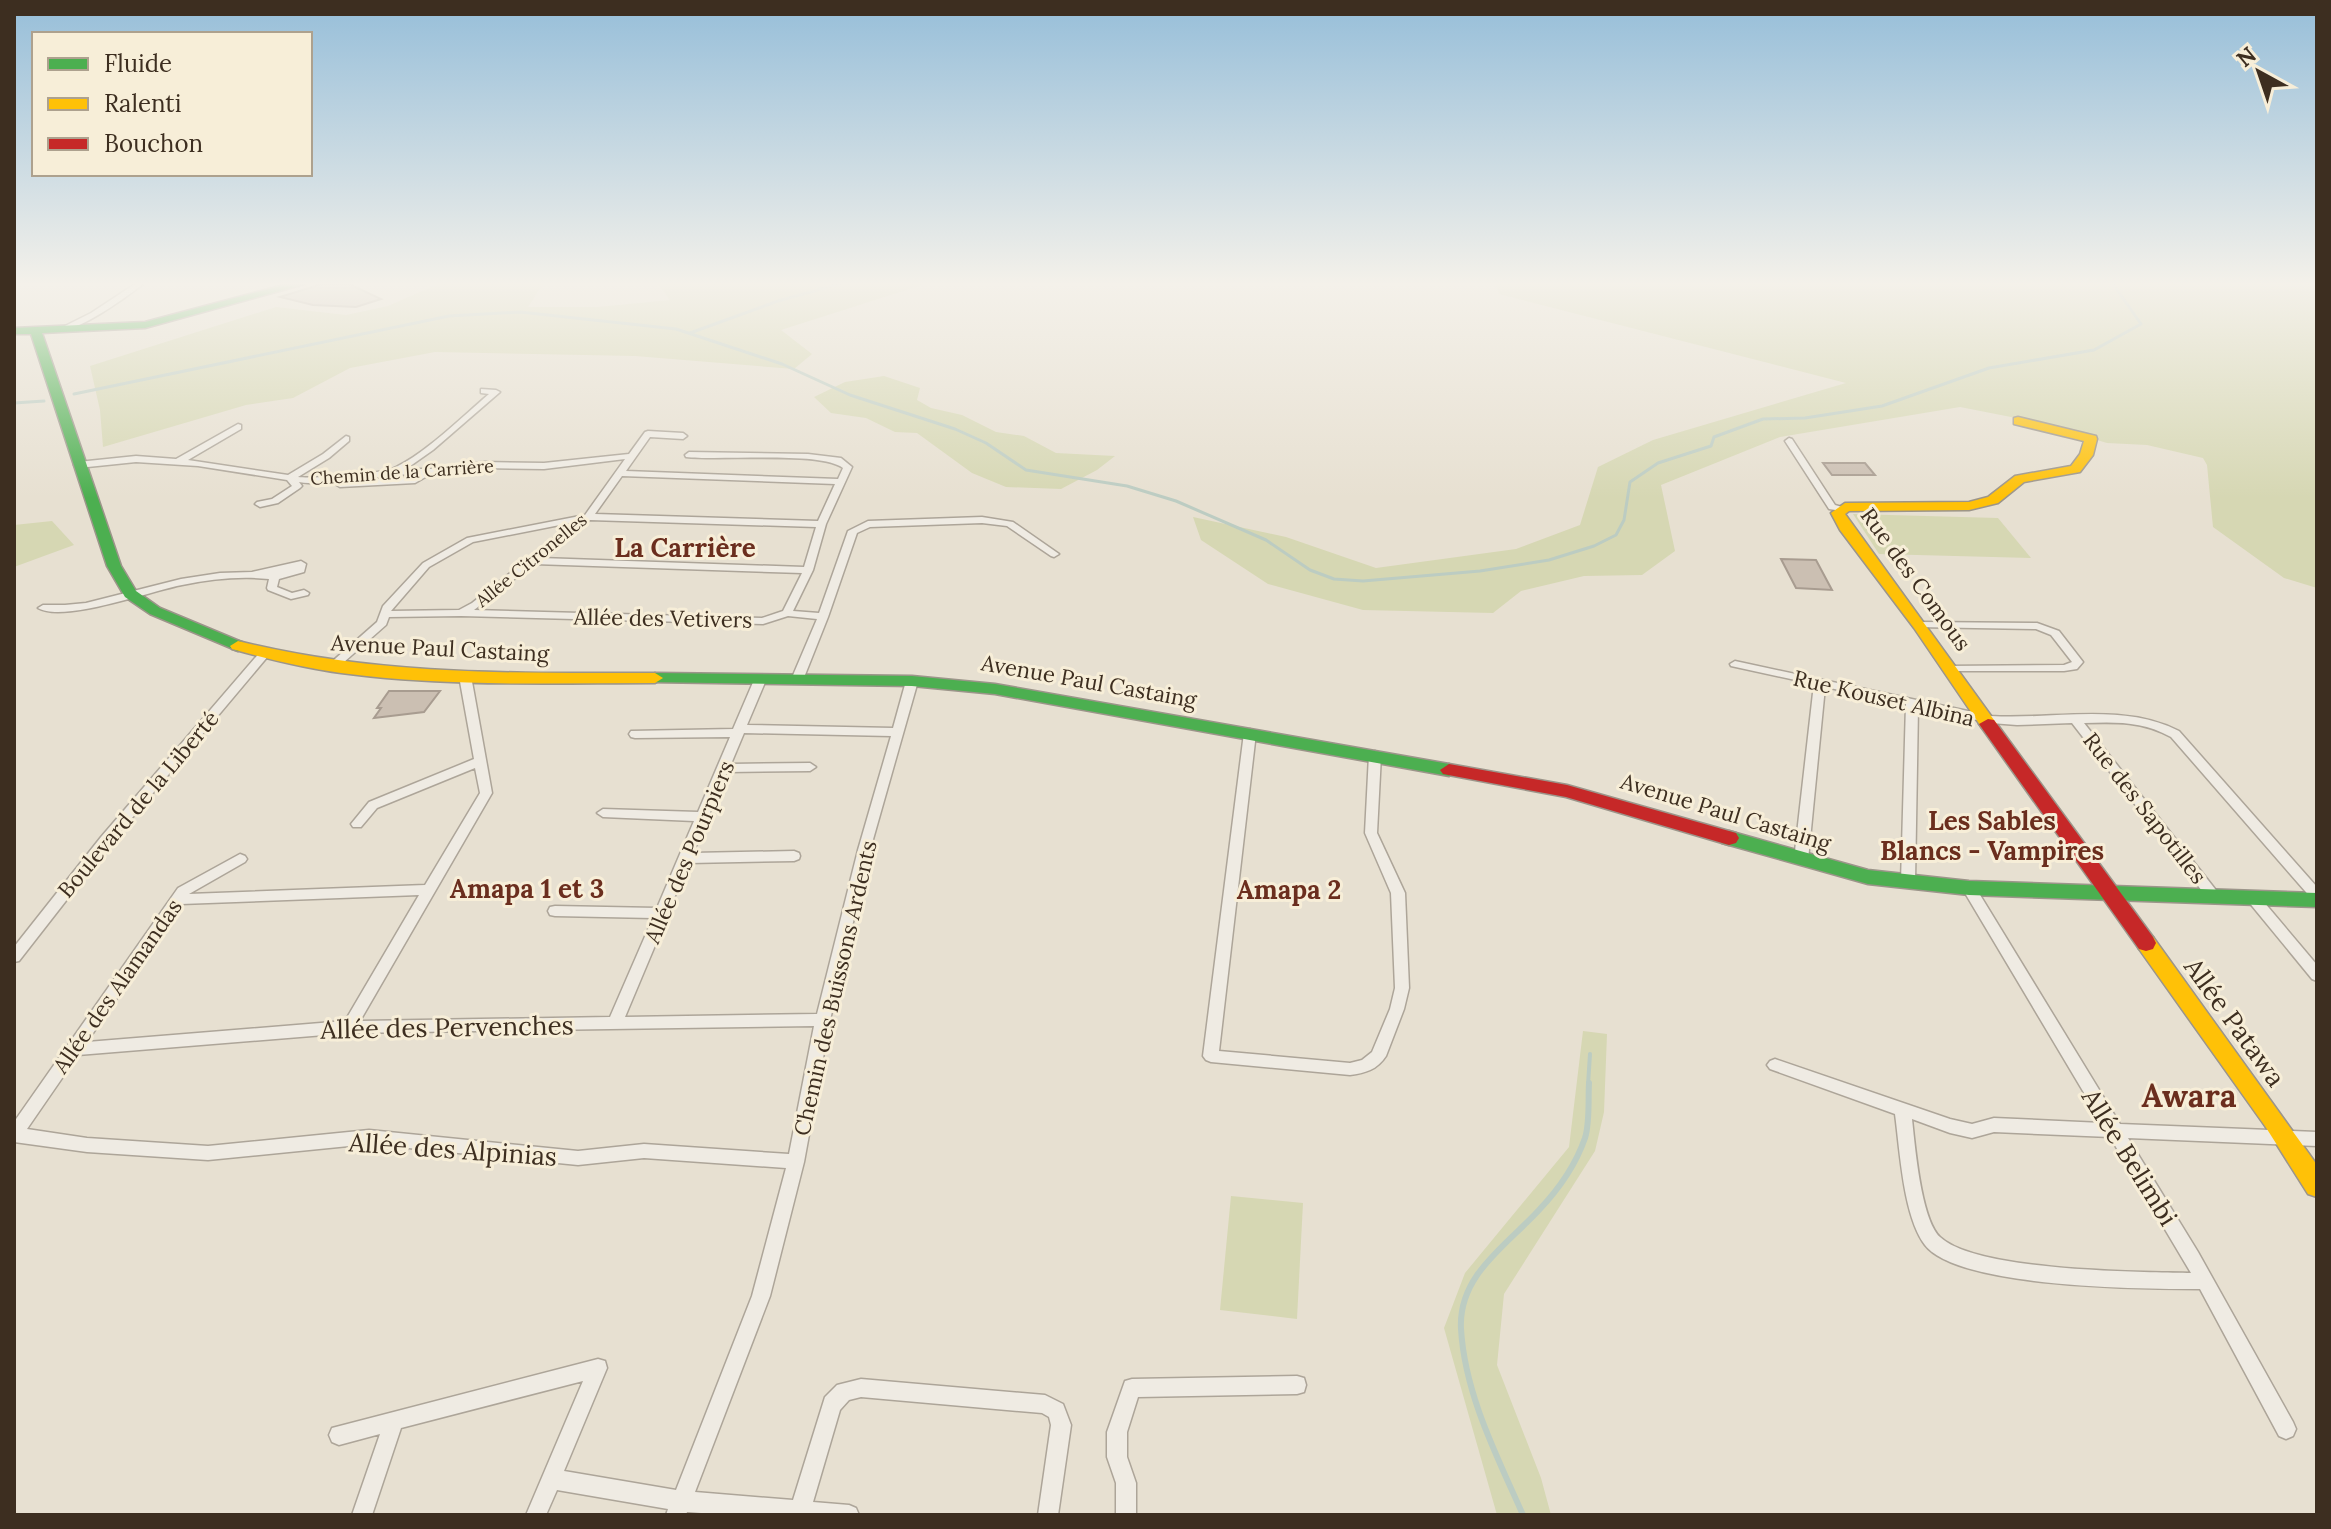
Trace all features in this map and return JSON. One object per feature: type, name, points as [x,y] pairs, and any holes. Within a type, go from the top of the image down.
[{"type":"street","points":[[44,355],[114,566],[130,594]]},
{"type":"street","points":[[397,471],[430,448],[496,392],[484,391]]},
{"type":"street","name":"Rue des Comous","points":[[2018,421],[2083,435],[2091,439],[2092,445],[2082,464],[2073,470],[2018,479],[2003,495],[1983,503],[1957,507],[1839,509],[1845,527],[1952,668],[2108,892]]},
{"type":"street","points":[[179,461],[238,427]]},
{"type":"street","name":"Allée Citronelles","points":[[388,614],[461,613],[476,605],[588,517],[648,434],[683,436]]},
{"type":"street","points":[[260,504],[275,501],[297,486],[290,478],[326,456],[346,439]]},
{"type":"street","points":[[1789,441],[1832,507],[1839,509]]},
{"type":"street","points":[[689,455],[838,460],[848,467],[821,524],[808,570],[787,613]]},
{"type":"street","name":"Chemin de la Carrière","points":[[78,465],[136,459],[179,461],[313,482],[397,471],[430,472],[476,465],[544,466],[632,456]]},
{"type":"street","points":[[218,474],[232,467]]},
{"type":"street","points":[[313,482],[362,485],[415,480],[430,472]]},
{"type":"street","points":[[619,473],[841,482]]},
{"type":"street","points":[[331,668],[382,623],[388,614],[387,608],[418,573],[459,544],[588,517],[821,524]]},
{"type":"street","points":[[797,680],[853,531],[868,524],[982,520],[1010,524],[1054,554]]},
{"type":"street","points":[[533,561],[808,570]]},
{"type":"street","points":[[43,608],[99,605],[130,594],[301,564],[300,570],[274,577],[253,574]]},
{"type":"street","points":[[274,577],[272,588],[291,596],[304,593]]},
{"type":"street","name":"Avenue Paul Castaing","points":[[130,594],[190,627],[240,647],[331,668],[465,676],[912,681],[1031,694],[1375,755],[1609,802],[1858,875],[1969,888],[2317,898]]},
{"type":"street","name":"Allée des Vetivers","points":[[461,613],[763,621],[787,613],[823,617]]},
{"type":"street","points":[[1920,625],[2031,625],[2055,633],[2077,660],[2075,666],[2064,668],[1952,668]]},
{"type":"street","name":"Boulevard de la Liberté","points":[[14,957],[99,848],[265,653]]},
{"type":"street","name":"Rue Kouset Albina","points":[[1735,664],[1969,714],[1986,721],[2075,719],[2149,722],[2175,734],[2317,898]]},
{"type":"street","points":[[349,1027],[486,793],[465,676]]},
{"type":"street","name":"Allée des Pourpiers","points":[[615,1023],[760,680]]},
{"type":"street","name":"Chemin des Buissons Ardents","points":[[678,1508],[761,1296],[796,1162],[823,1020],[864,850],[912,681]]},
{"type":"street","points":[[1801,860],[1820,684]]},
{"type":"street","points":[[1908,882],[1912,704]]},
{"type":"street","name":"Rue des Sapotilles","points":[[2075,719],[2214,897]]},
{"type":"street","points":[[635,734],[899,732]]},
{"type":"street","points":[[1250,733],[1211,1056],[1350,1069],[1366,1066],[1378,1056],[1400,998],[1402,975],[1398,893],[1371,833],[1375,755]]},
{"type":"street","points":[[357,824],[373,805],[481,761]]},
{"type":"street","points":[[724,768],[810,767]]},
{"type":"street","points":[[603,813],[703,817]]},
{"type":"street","points":[[686,858],[794,856]]},
{"type":"street","name":"Allée des Alamandas","points":[[15,1134],[178,899],[195,882],[240,859]]},
{"type":"street","name":"Allée Belimbi","points":[[1969,888],[2192,1258],[2286,1429]]},
{"type":"street","points":[[178,899],[431,890]]},
{"type":"street","name":"Allée Patawa","points":[[2108,892],[2317,1186]]},
{"type":"street","points":[[2253,898],[2317,975]]},
{"type":"street","points":[[555,911],[664,913]]},
{"type":"street","name":"Allée des Pervenches","points":[[72,1049],[349,1027],[823,1020]]},
{"type":"street","points":[[1775,1065],[1903,1111],[1972,1131],[1994,1125],[2317,1139]]},
{"type":"street","points":[[1903,1111],[1910,1168],[1927,1234],[1939,1248],[1988,1266],[2013,1271],[2203,1281]]},
{"type":"street","name":"Allée des Alpinias","points":[[15,1134],[87,1145],[208,1153],[369,1137],[578,1158],[644,1151],[796,1162]]},
{"type":"street","points":[[339,1435],[598,1368],[536,1515]]},
{"type":"street","points":[[1126,1515],[1126,1483],[1117,1457],[1117,1432],[1132,1388],[1297,1385]]},
{"type":"street","points":[[800,1511],[832,1404],[844,1392],[861,1388],[1045,1404],[1056,1411],[1061,1425],[1048,1515]]},
{"type":"street","points":[[362,1515],[394,1421]]},
{"type":"street","points":[[551,1479],[678,1508],[849,1515]]},
{"type":"green space","points":[[124,355],[417,355],[350,368],[293,398],[246,405],[103,447],[100,410],[90,366]]},
{"type":"green space","points":[[603,355],[810,355],[794,369]]},
{"type":"green space","points":[[1738,355],[2317,355],[2317,588],[2284,578],[2213,527],[2207,465],[2203,458],[2147,445],[2107,443],[2037,422],[1960,407],[1780,437],[1661,485],[1675,551],[1642,575],[1584,576],[1521,591],[1493,613],[1363,610],[1268,584],[1201,540],[1193,517],[1286,537],[1376,568],[1516,549],[1580,525],[1598,467],[1653,440],[1846,383]]},
{"type":"green space","points":[[884,376],[920,388],[917,400],[931,408],[962,415],[996,432],[1024,436],[1056,453],[1115,456],[1097,470],[1061,489],[1006,487],[972,473],[917,433],[895,432],[866,418],[831,413],[814,397],[845,382]]},
{"type":"green space","points":[[1853,514],[1998,518],[2031,558],[1879,554]]},
{"type":"green space","points":[[52,521],[74,545],[14,567],[14,525]]},
{"type":"green space","points":[[1583,1031],[1607,1034],[1604,1112],[1595,1151],[1504,1294],[1497,1365],[1541,1478],[1551,1515],[1497,1515],[1444,1328],[1465,1273],[1569,1147]]},
{"type":"green space","points":[[1231,1196],[1303,1203],[1297,1319],[1220,1310]]},
{"type":"building","points":[[1823,463],[1865,463],[1875,475],[1832,475]]},
{"type":"building","points":[[1781,559],[1816,560],[1832,590],[1796,588]]},
{"type":"building","points":[[389,691],[440,691],[424,712],[374,718]]},
{"type":"waterway","points":[[74,394],[260,355]]},
{"type":"waterway","points":[[756,355],[850,395],[955,429],[986,443],[1026,470],[1127,486],[1176,501],[1266,540],[1310,570],[1334,579],[1363,581],[1480,571],[1549,560],[1594,546],[1616,535],[1624,520],[1630,482],[1658,463],[1711,446],[1714,437],[1763,419],[1805,418],[1882,406],[1989,368],[2063,355]]},
{"type":"waterway","points":[[14,403],[44,401]]},
{"type":"waterway","points":[[1588,1085],[1590,1054]]},
{"type":"waterway","points":[[1523,1515],[1493,1448],[1469,1378],[1461,1329],[1462,1310],[1467,1293],[1487,1262],[1546,1202],[1572,1167],[1587,1132],[1589,1083]]},
{"type":"traffic: fast","points":[[44,355],[114,566],[130,594],[155,611],[238,646]]},
{"type":"traffic: fast","points":[[655,678],[912,681],[995,689],[1449,770]]},
{"type":"traffic: fast","points":[[1729,838],[1868,877],[1969,888],[2317,900]]},
{"type":"traffic: slow","points":[[1988,724],[1920,625],[1845,527],[1838,513],[1845,507],[1969,506],[1993,500],[2020,479],[2075,469],[2086,455],[2091,439],[2018,421]]},
{"type":"traffic: slow","points":[[238,646],[340,668],[392,673],[445,677],[655,678]]},
{"type":"traffic: slow","points":[[2146,943],[2273,1119],[2317,1186]]},
{"type":"traffic: jam","points":[[1988,724],[2146,943]]},
{"type":"traffic: jam","points":[[1449,770],[1567,791],[1729,838]]},
{"type":"district","name":"La Carrière","points":[[685,547]]},
{"type":"district","name":"Les Sables Blancs - Vampires","points":[[1992,835]]},
{"type":"district","name":"Amapa 1 et 3","points":[[527,888]]},
{"type":"district","name":"Amapa 2","points":[[1289,889]]},
{"type":"district","name":"Awara","points":[[2189,1095]]}]
